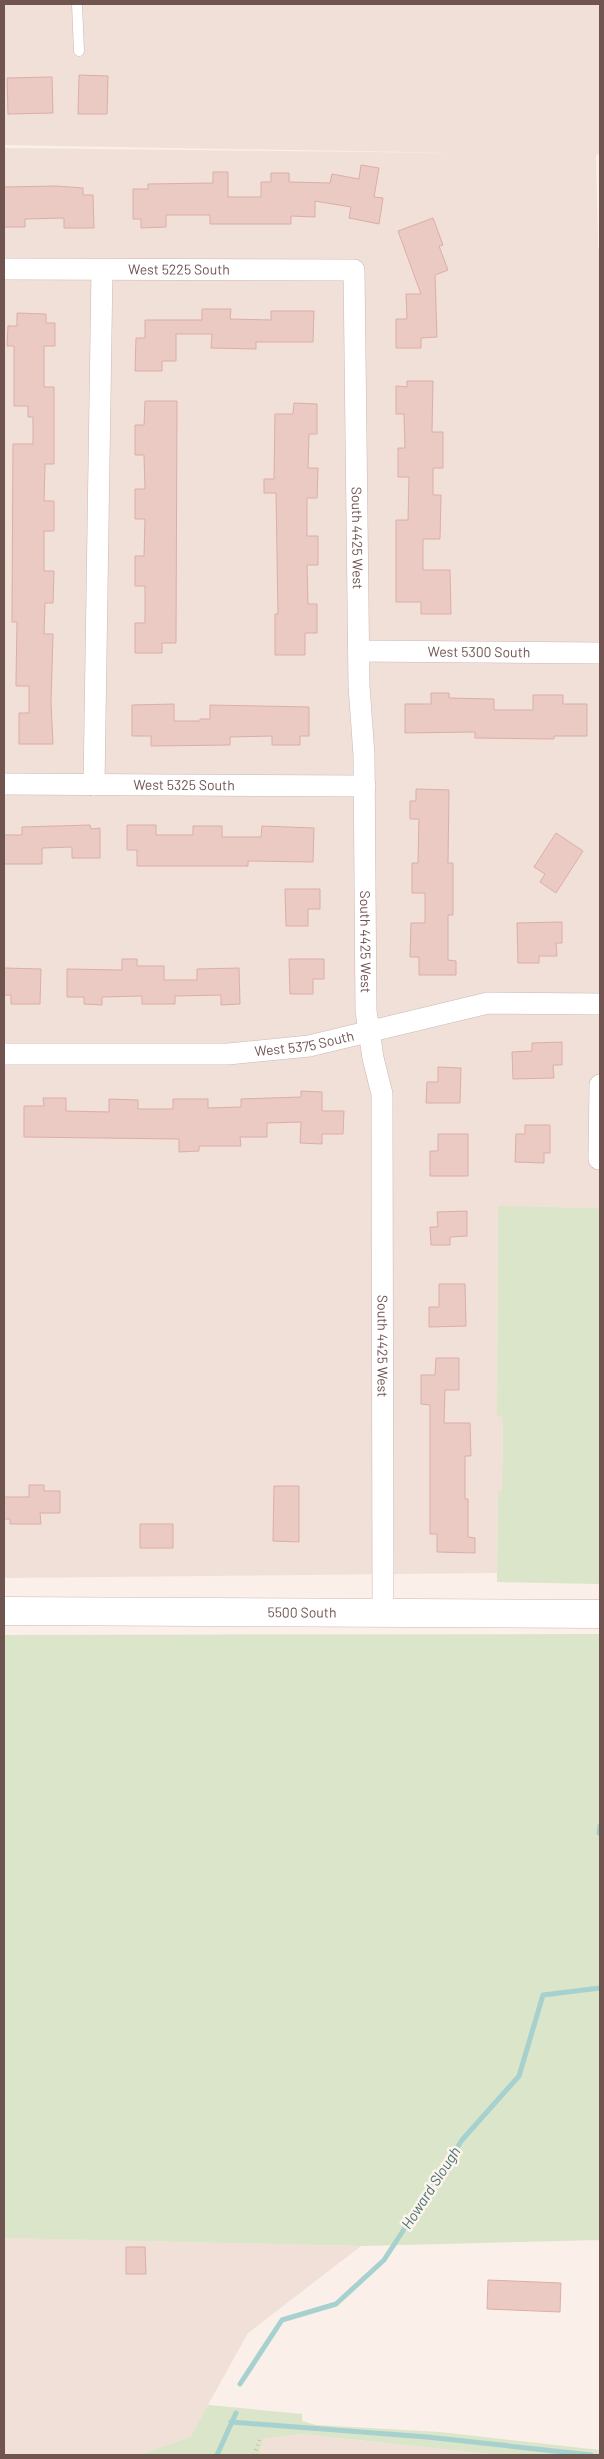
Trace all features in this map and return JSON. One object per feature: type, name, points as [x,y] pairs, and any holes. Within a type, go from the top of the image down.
[{"type":"main road","name":"5500 South","points":[[4,1611],[600,1614]]},
{"type":"street","name":"West 5225 South","points":[[4,269],[354,270]]},
{"type":"street","points":[[94,785],[102,270]]},
{"type":"street","name":"South 4425 West","points":[[354,270],[359,651],[365,786],[366,1011],[368,1032],[382,1094],[383,1612]]},
{"type":"street","name":"West 5300 South","points":[[359,651],[600,652]]},
{"type":"street","name":"West 5325 South","points":[[4,784],[365,786]]},
{"type":"street","name":"West 5375 South","points":[[4,1054],[228,1054],[309,1046],[488,1003],[600,1004]]},
{"type":"street","points":[[599,1158],[600,1085]]},
{"type":"lane","points":[[76,4],[79,51]]},
{"type":"path","points":[[254,2455],[260,2438]]},
{"type":"shaded area","points":[[4,4],[600,4],[600,154],[596,155],[598,248],[600,249],[600,1208],[498,1207],[497,1416],[503,1416],[502,1491],[498,1491],[497,1573],[4,1578],[4,148],[462,153],[4,145]]},
{"type":"shaded area","points":[[4,2238],[361,2246],[248,2333],[190,2437],[139,2455],[4,2455]]},
{"type":"shaded area","points":[[301,2434],[498,2455],[259,2455],[264,2439]]},
{"type":"green space","points":[[498,1206],[600,1208],[600,1584],[497,1582],[498,1491],[502,1491],[503,1417],[497,1416]]},
{"type":"green space","points":[[600,1634],[600,2240],[361,2246],[4,2238],[4,1635]]},
{"type":"green space","points":[[208,2405],[302,2414],[302,2421],[316,2425],[440,2432],[600,2450],[600,2455],[498,2455],[301,2434],[264,2439],[259,2455],[139,2455],[190,2437]]},
{"type":"building","points":[[79,75],[108,76],[107,114],[78,114]]},
{"type":"building","points":[[52,77],[53,113],[8,114],[7,78]]},
{"type":"building","points":[[361,165],[379,168],[374,197],[383,198],[379,224],[349,218],[351,207],[315,201],[315,217],[291,216],[291,224],[210,224],[210,215],[166,215],[166,227],[141,228],[141,219],[133,219],[133,189],[148,189],[148,184],[213,183],[213,172],[228,172],[228,197],[261,197],[261,182],[271,182],[271,173],[289,173],[289,182],[330,183],[332,174],[359,179]]},
{"type":"building","points":[[55,186],[83,188],[83,195],[93,195],[94,228],[64,228],[64,218],[25,219],[25,227],[4,227],[4,187]]},
{"type":"building","points":[[433,218],[443,245],[439,246],[448,270],[435,275],[437,337],[421,338],[421,348],[396,348],[396,319],[407,319],[406,294],[421,294],[398,231]]},
{"type":"building","points":[[202,309],[231,309],[230,319],[271,320],[271,311],[314,311],[313,342],[256,342],[256,349],[211,348],[212,334],[176,334],[176,361],[162,361],[162,371],[135,371],[136,338],[145,338],[145,320],[202,320]]},
{"type":"building","points":[[17,313],[46,314],[46,323],[55,323],[55,346],[44,346],[44,387],[54,387],[54,464],[45,464],[44,501],[54,501],[54,531],[44,531],[44,571],[54,571],[53,603],[45,603],[44,634],[53,634],[51,702],[53,744],[19,744],[19,713],[29,713],[29,686],[16,686],[17,622],[12,622],[13,444],[33,444],[33,417],[28,417],[28,406],[14,406],[14,346],[7,346],[8,326],[17,326]]},
{"type":"building","points":[[407,381],[433,381],[432,432],[443,432],[443,468],[433,468],[433,495],[441,495],[440,539],[423,539],[423,570],[450,570],[451,614],[421,614],[421,602],[396,602],[396,520],[408,520],[409,477],[398,477],[398,448],[405,448],[404,414],[396,414],[396,386],[407,387]]},
{"type":"building","points":[[145,401],[177,401],[176,643],[162,643],[162,653],[135,653],[135,623],[145,623],[145,586],[135,586],[135,556],[144,556],[145,519],[135,519],[135,489],[145,489],[144,455],[135,455],[135,425],[144,425]]},
{"type":"building","points":[[294,403],[317,404],[317,434],[309,434],[308,468],[318,468],[317,498],[307,498],[307,536],[318,536],[318,565],[307,565],[308,604],[317,604],[317,633],[305,633],[305,655],[275,655],[275,614],[278,614],[276,493],[264,493],[264,479],[274,479],[275,414],[293,414]]},
{"type":"building","points":[[431,693],[449,693],[449,698],[494,699],[494,710],[533,710],[533,695],[563,695],[563,704],[587,704],[587,736],[554,736],[554,739],[475,738],[475,732],[405,733],[405,704],[431,704]]},
{"type":"building","points":[[174,704],[174,721],[210,719],[210,705],[309,707],[309,736],[300,736],[300,745],[272,745],[272,736],[230,737],[230,745],[151,746],[151,736],[132,736],[132,705]]},
{"type":"building","points":[[416,789],[449,790],[448,863],[453,863],[453,915],[448,915],[448,960],[456,961],[456,975],[419,975],[419,957],[410,957],[411,923],[425,923],[425,893],[412,893],[412,863],[418,863],[419,819],[410,819],[410,801],[416,801]]},
{"type":"building","points":[[90,825],[91,829],[100,828],[100,858],[72,858],[72,847],[42,848],[42,864],[4,864],[4,835],[22,835],[22,827]]},
{"type":"building","points":[[127,825],[156,825],[156,835],[193,835],[193,826],[222,826],[222,837],[261,837],[262,826],[314,828],[313,862],[248,861],[248,866],[137,866],[137,850],[127,850]]},
{"type":"building","points":[[556,833],[583,851],[556,893],[540,882],[545,874],[534,867]]},
{"type":"building","points":[[285,889],[320,889],[320,909],[308,909],[308,926],[286,926]]},
{"type":"building","points":[[562,922],[562,943],[556,943],[557,956],[539,956],[539,963],[518,963],[517,923]]},
{"type":"building","points":[[122,959],[137,959],[137,966],[164,966],[164,980],[197,980],[197,969],[239,968],[240,1004],[221,1005],[221,995],[175,996],[175,1004],[142,1004],[142,996],[102,997],[102,1005],[84,1004],[84,997],[67,997],[67,969],[122,970]]},
{"type":"building","points":[[289,959],[324,959],[324,979],[313,979],[313,994],[290,994]]},
{"type":"building","points":[[4,968],[41,969],[40,1004],[11,1004],[11,995],[4,995]]},
{"type":"building","points":[[562,1042],[562,1065],[553,1065],[554,1078],[513,1079],[512,1052],[532,1051],[532,1043]]},
{"type":"building","points":[[438,1067],[461,1068],[460,1103],[426,1103],[427,1082],[438,1082]]},
{"type":"building","points":[[301,1091],[322,1092],[322,1111],[344,1111],[343,1134],[322,1134],[322,1144],[300,1143],[301,1122],[267,1123],[267,1137],[240,1137],[241,1146],[199,1146],[199,1151],[179,1152],[179,1139],[24,1137],[24,1106],[44,1106],[43,1098],[66,1098],[66,1111],[109,1112],[109,1099],[138,1100],[138,1109],[173,1109],[173,1099],[208,1099],[208,1108],[241,1107],[241,1099],[301,1097]]},
{"type":"building","points":[[525,1125],[550,1125],[550,1153],[544,1153],[544,1163],[515,1162],[516,1134],[525,1134]]},
{"type":"building","points":[[438,1134],[468,1134],[468,1176],[430,1176],[430,1151],[438,1151]]},
{"type":"building","points":[[467,1211],[467,1236],[450,1237],[450,1245],[431,1245],[430,1227],[438,1227],[437,1212]]},
{"type":"building","points":[[439,1284],[465,1284],[466,1326],[429,1327],[429,1307],[439,1307]]},
{"type":"building","points":[[436,1358],[459,1358],[459,1390],[445,1390],[444,1423],[470,1423],[471,1456],[465,1456],[465,1499],[468,1499],[468,1537],[475,1538],[475,1553],[437,1552],[437,1534],[430,1534],[430,1405],[421,1404],[421,1375],[435,1375]]},
{"type":"building","points":[[29,1485],[44,1485],[44,1491],[60,1491],[60,1513],[40,1513],[41,1524],[10,1524],[10,1519],[4,1519],[4,1497],[29,1497]]},
{"type":"building","points":[[274,1486],[299,1486],[299,1542],[273,1541]]},
{"type":"building","points":[[140,1524],[173,1524],[173,1548],[140,1548]]},
{"type":"building","points":[[126,2247],[145,2247],[146,2274],[126,2274]]},
{"type":"building","points":[[488,2280],[561,2283],[560,2312],[487,2309]]},
{"type":"waterway","name":"Howard Slough","points":[[599,1833],[600,1826]]},
{"type":"waterway","name":"Howard Slough","points":[[240,2384],[282,2320],[336,2304],[384,2260],[462,2140],[519,2076],[543,1995],[600,1988]]},
{"type":"waterway","name":"Howard Slough","points":[[217,2455],[236,2413]]},
{"type":"waterway","points":[[231,2422],[427,2437],[591,2455]]}]
